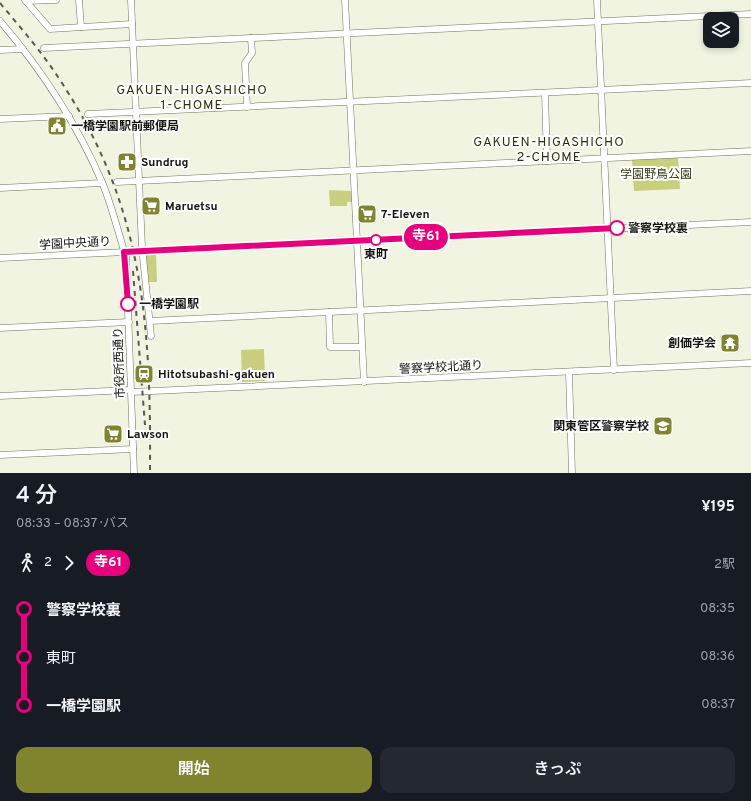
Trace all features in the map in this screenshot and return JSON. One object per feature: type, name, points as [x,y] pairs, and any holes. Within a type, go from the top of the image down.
[{"type":"street","points":[[25,1],[56,0]]},
{"type":"street","points":[[80,0],[81,27]]},
{"type":"street","points":[[131,0],[143,251],[151,336]]},
{"type":"street","points":[[345,0],[364,382]]},
{"type":"street","points":[[597,0],[614,370]]},
{"type":"street","points":[[25,1],[50,29],[132,24]]},
{"type":"street","points":[[44,48],[751,14]]},
{"type":"street","name":"市役所西通り","points":[[0,21],[40,71],[69,116],[102,183],[124,252],[129,322],[134,473]]},
{"type":"street","points":[[247,107],[245,63],[252,53],[251,38]]},
{"type":"street","points":[[0,50],[23,49]]},
{"type":"street","points":[[88,114],[137,113],[751,83]]},
{"type":"street","points":[[545,93],[547,161]]},
{"type":"street","points":[[0,119],[69,116]]},
{"type":"street","points":[[117,182],[751,151]]},
{"type":"street","points":[[0,188],[102,183]]},
{"type":"street","name":"学園中央通り","points":[[0,258],[751,222]]},
{"type":"street","points":[[150,321],[751,291]]},
{"type":"street","points":[[328,312],[330,347],[362,347]]},
{"type":"street","points":[[0,328],[129,322]]},
{"type":"street","name":"警察学校北通り","points":[[0,396],[364,382],[751,363]]},
{"type":"street","points":[[569,372],[572,473]]},
{"type":"street","points":[[0,455],[133,449]]},
{"type":"green space","name":"学園野鳥公園","points":[[678,157],[680,189],[634,191],[632,159]]},
{"type":"green space","points":[[329,190],[351,191],[352,202],[347,202],[347,206],[330,206]]},
{"type":"green space","points":[[156,253],[157,282],[145,282],[143,254]]},
{"type":"green space","points":[[264,349],[265,381],[242,382],[241,350]]},
{"type":"railway","points":[[0,3],[51,67],[87,125],[109,172],[125,219],[137,267],[144,316],[150,418],[150,473]]},
{"type":"railway","points":[[133,271],[145,425]]},
{"type":"bus line","name":"寺61","points":[[128,304],[126,257],[124,252],[617,228]]},
{"type":"place","name":"一橋学園駅前郵便局","points":[[57,126]]},
{"type":"place","name":"Sundrug","points":[[127,162]]},
{"type":"place","name":"Maruetsu","points":[[151,206]]},
{"type":"place","name":"7-Eleven","points":[[367,214]]},
{"type":"place","name":"警察学校裏","points":[[617,228]]},
{"type":"place","name":"東町","points":[[376,240]]},
{"type":"place","name":"一橋学園駅","points":[[128,304]]},
{"type":"place","name":"創価学会","points":[[730,343]]},
{"type":"place","name":"Hitotsubashi-gakuen","points":[[144,374]]},
{"type":"place","name":"関東管区警察学校","points":[[663,426]]},
{"type":"place","name":"Lawson","points":[[113,434]]},
{"type":"district","name":"GAKUEN-HIGASHICHO 1-CHOME","points":[[192,96]]},
{"type":"district","name":"GAKUEN-HIGASHICHO 2-CHOME","points":[[549,148]]}]
